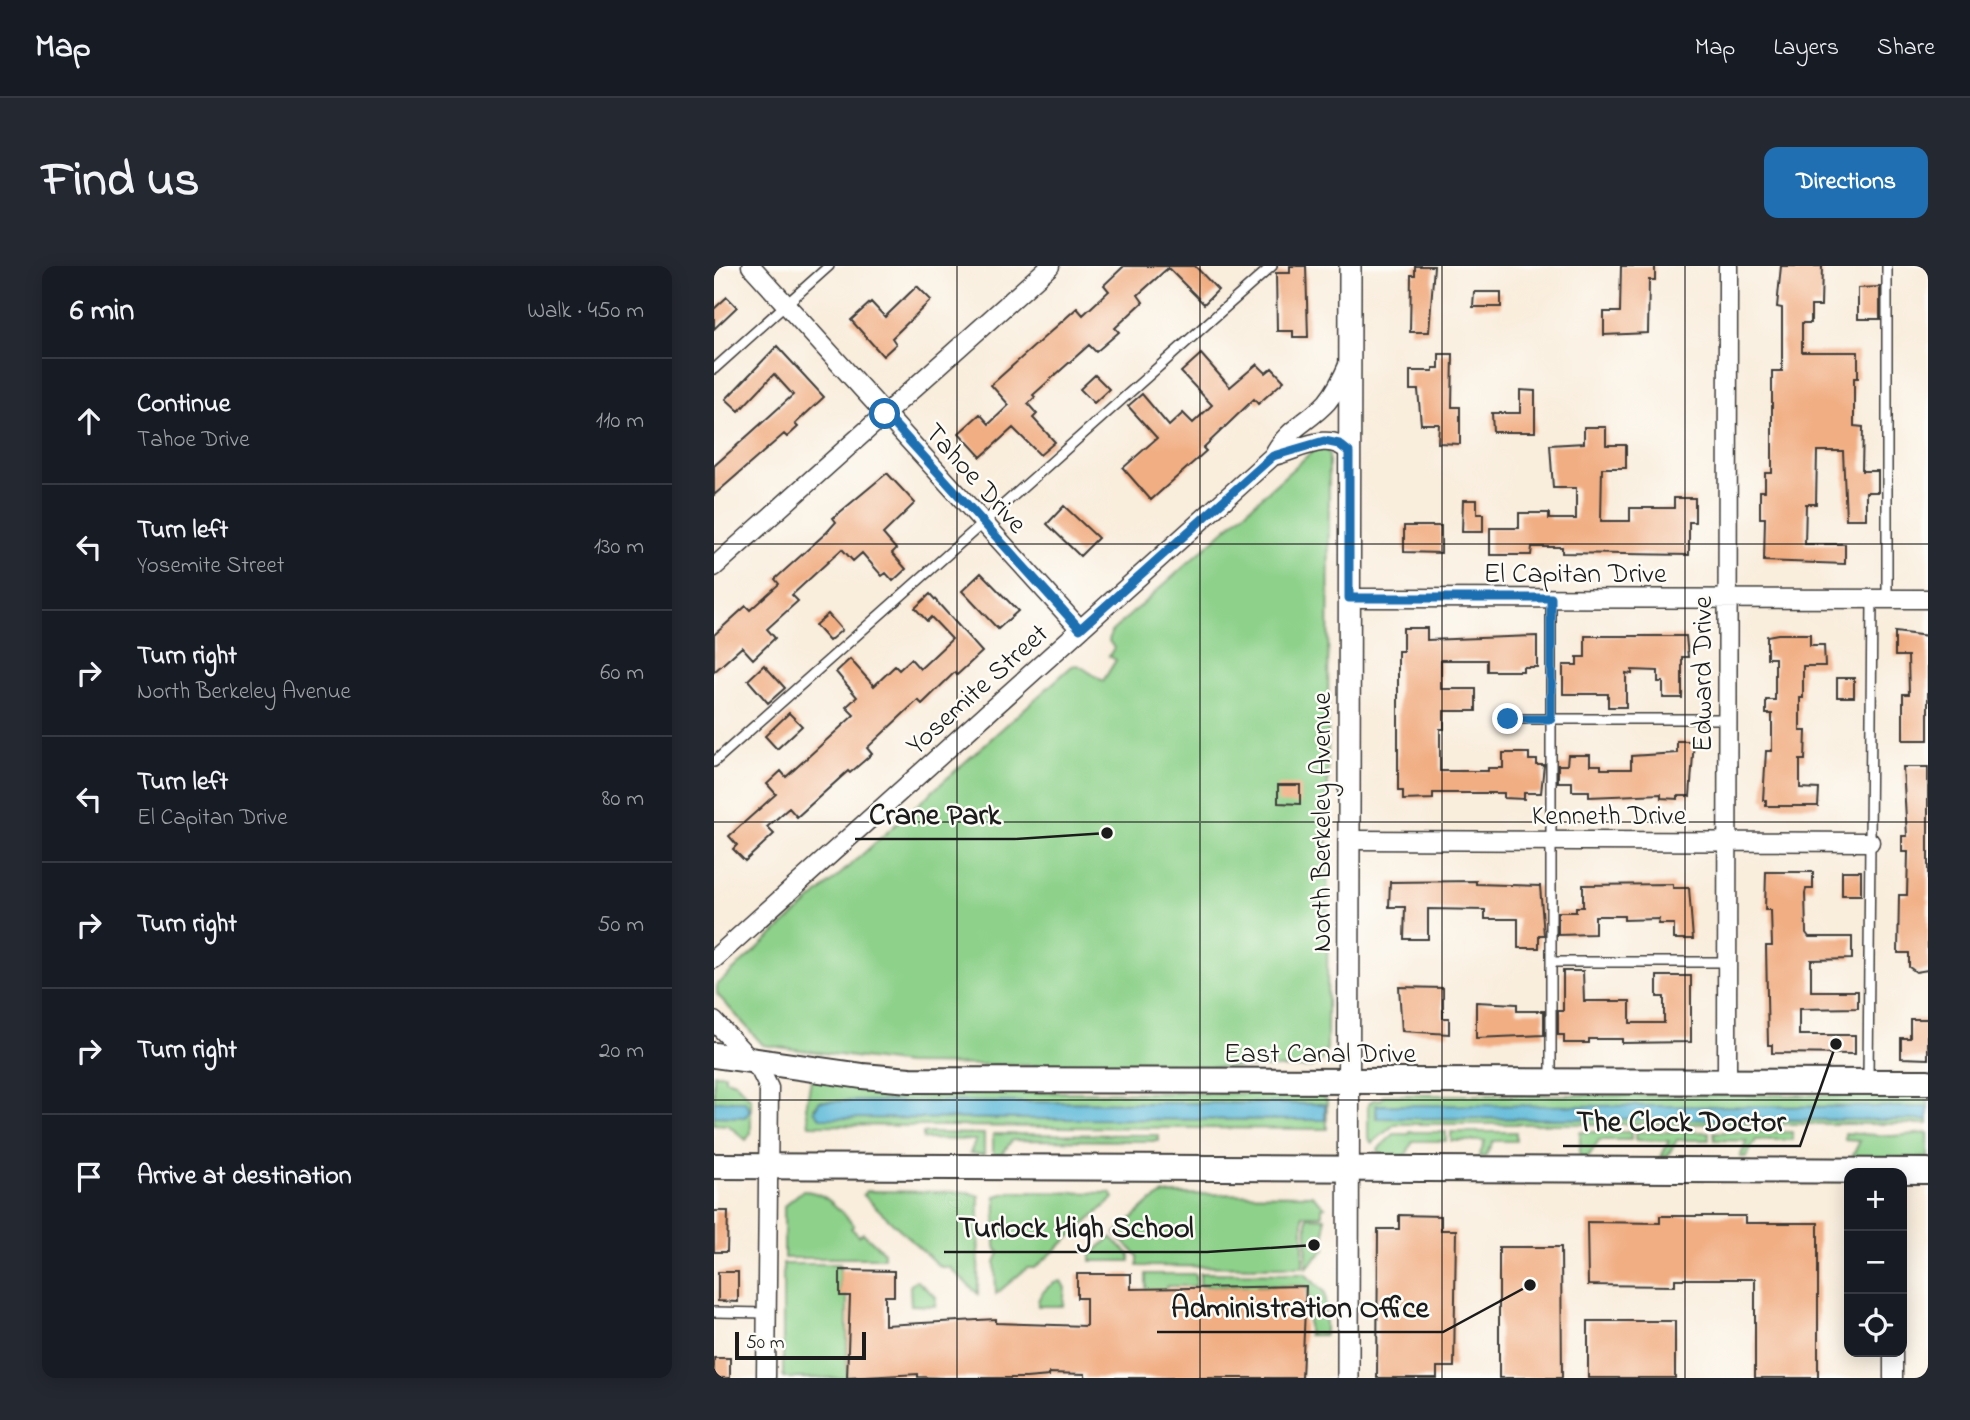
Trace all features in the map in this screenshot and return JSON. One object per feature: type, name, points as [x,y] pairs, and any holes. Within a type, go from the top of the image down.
[{"type":"main road","name":"East Canal Drive","points":[[714,1055],[862,1076],[910,1080],[1928,1082]]},
{"type":"main road","points":[[714,1166],[1844,1172]]},
{"type":"main road","points":[[1907,1172],[1928,1171]]},
{"type":"street","name":"Tahoe Drive","points":[[751,266],[1080,629]]},
{"type":"street","points":[[714,567],[1050,266]]},
{"type":"street","name":"North Berkeley Avenue","points":[[1348,1378],[1350,266]]},
{"type":"street","name":"Edward Drive","points":[[1727,1082],[1728,266]]},
{"type":"street","name":"Yosemite Street","points":[[714,959],[1273,456],[1280,442],[1327,402],[1340,384],[1350,361]]},
{"type":"street","name":"Yosemite Street","points":[[1273,456],[1324,441],[1339,444],[1349,452]]},
{"type":"street","name":"El Capitan Drive","points":[[1349,598],[1928,599]]},
{"type":"street","name":"Kenneth Drive","points":[[1349,840],[1870,842]]},
{"type":"street","points":[[714,1021],[764,1074],[769,1088],[766,1378]]},
{"type":"street","points":[[1893,1357],[1893,1378]]},
{"type":"lane","points":[[714,369],[829,266]]},
{"type":"lane","points":[[714,762],[1272,266]]},
{"type":"lane","points":[[1867,1082],[1870,842],[1880,599],[1887,266]]},
{"type":"lane","points":[[1551,598],[1551,1082]]},
{"type":"lane","points":[[1508,719],[1727,719]]},
{"type":"lane","points":[[1551,962],[1727,962]]},
{"type":"lane","points":[[714,1312],[766,1313]]},
{"type":"green space","points":[[1315,449],[1327,449],[1329,455],[1327,1048],[1322,1060],[1309,1068],[907,1064],[763,1045],[717,994],[717,985],[1072,666],[1078,665],[1103,681],[1116,660],[1109,656],[1114,648],[1109,641],[1111,632]]},
{"type":"green space","points":[[714,1074],[725,1074],[725,1079],[735,1082],[751,1099],[751,1133],[746,1140],[728,1125],[714,1124],[714,1116],[745,1117],[745,1101],[714,1101]]},
{"type":"green space","points":[[811,1079],[909,1091],[1319,1094],[1327,1100],[1327,1129],[809,1125],[806,1107]],"holes":[[[820,1101],[1325,1104],[1325,1120],[820,1118],[814,1108]]]},
{"type":"green space","points":[[1383,1095],[1928,1095],[1928,1107],[1376,1106],[1376,1118],[1928,1120],[1928,1124],[1395,1124],[1372,1143],[1368,1138],[1368,1105],[1373,1100],[1382,1099]]},
{"type":"green space","points":[[1446,1132],[1446,1141],[1413,1141],[1404,1159],[1383,1158],[1378,1149],[1394,1134]]},
{"type":"green space","points":[[1451,1132],[1516,1132],[1516,1141],[1493,1141],[1485,1157],[1479,1157],[1485,1141],[1451,1141]]},
{"type":"green space","points":[[1580,1132],[1631,1132],[1631,1140],[1599,1140],[1588,1157],[1580,1158]]},
{"type":"green space","points":[[1635,1132],[1709,1132],[1709,1140],[1677,1140],[1667,1157],[1661,1157],[1669,1141],[1635,1140]]},
{"type":"green space","points":[[1714,1132],[1792,1132],[1793,1140],[1756,1140],[1746,1157],[1740,1157],[1747,1141],[1714,1140]]},
{"type":"green space","points":[[923,1133],[984,1134],[984,1155],[970,1153],[976,1140],[923,1139]]},
{"type":"green space","points":[[1845,1133],[1892,1136],[1928,1133],[1928,1158],[1855,1158],[1853,1155],[1860,1141],[1845,1140]]},
{"type":"green space","points":[[993,1134],[1159,1135],[1159,1141],[1012,1140],[1003,1153],[993,1155]]},
{"type":"green space","points":[[802,1191],[825,1197],[854,1225],[851,1228],[859,1236],[863,1233],[884,1252],[884,1258],[784,1258],[784,1206]]},
{"type":"green space","points":[[866,1191],[965,1192],[979,1196],[978,1294],[949,1267],[940,1267],[863,1195]]},
{"type":"green space","points":[[1011,1192],[1111,1193],[1114,1198],[1035,1268],[1027,1268],[996,1294],[995,1262],[999,1253],[995,1245],[996,1196]]},
{"type":"green space","points":[[1164,1194],[1312,1195],[1325,1207],[1322,1208],[1322,1215],[1303,1215],[1303,1267],[1138,1266],[1138,1256],[1115,1234],[1149,1203]]},
{"type":"green space","points":[[1307,1217],[1325,1218],[1325,1249],[1306,1268]]},
{"type":"green space","points":[[1111,1237],[1130,1255],[1130,1261],[1091,1261],[1091,1255]]},
{"type":"green space","points":[[783,1264],[840,1264],[840,1295],[847,1296],[847,1378],[783,1378]]},
{"type":"green space","points":[[1200,1273],[1305,1274],[1325,1293],[1325,1335],[1308,1335],[1308,1290],[1305,1286],[1257,1286],[1257,1290],[1246,1287],[1200,1286]]},
{"type":"green space","points":[[1146,1274],[1196,1274],[1196,1286],[1167,1286],[1166,1289],[1146,1290]]},
{"type":"green space","points":[[916,1280],[936,1297],[935,1306],[911,1305],[910,1286]]},
{"type":"green space","points":[[1061,1281],[1065,1288],[1063,1306],[1038,1306],[1039,1298],[1045,1290]]},
{"type":"water","points":[[714,1101],[745,1101],[750,1111],[745,1117],[714,1116]]},
{"type":"water","points":[[820,1101],[1325,1104],[1325,1120],[820,1118],[814,1111]]},
{"type":"water","points":[[1376,1105],[1928,1107],[1928,1120],[1377,1118]]},
{"type":"building","points":[[1124,266],[1195,266],[1218,290],[1204,304],[1168,268],[1138,295],[1143,302],[1115,328],[1119,332],[1096,352],[1089,345],[1033,395],[1035,397],[1028,404],[1037,414],[1033,418],[1055,442],[1040,455],[1013,428],[981,457],[959,433],[980,414],[989,424],[1009,405],[991,385],[1077,308],[1083,315],[1109,291],[1104,285]]},
{"type":"building","points":[[1290,266],[1306,266],[1308,337],[1293,337],[1293,331],[1277,331],[1276,273],[1290,273]]},
{"type":"building","points":[[1415,266],[1434,266],[1429,332],[1410,332],[1411,275],[1415,275]]},
{"type":"building","points":[[1621,266],[1655,266],[1655,280],[1649,280],[1648,333],[1604,335],[1604,312],[1620,312]]},
{"type":"building","points":[[1781,266],[1822,266],[1821,306],[1811,306],[1811,323],[1802,323],[1802,352],[1858,352],[1858,378],[1854,378],[1854,426],[1863,427],[1862,471],[1878,471],[1878,492],[1866,492],[1866,519],[1846,519],[1843,451],[1817,451],[1816,504],[1806,504],[1805,544],[1845,544],[1845,564],[1764,561],[1765,518],[1760,518],[1760,491],[1765,491],[1765,473],[1772,473],[1772,371],[1782,371],[1782,308],[1777,307]]},
{"type":"building","points":[[917,286],[931,300],[892,338],[896,344],[883,356],[851,320],[871,302],[885,317]]},
{"type":"building","points":[[1880,287],[1880,319],[1858,319],[1858,288]]},
{"type":"building","points":[[1474,292],[1501,292],[1501,307],[1473,307]]},
{"type":"building","points":[[727,297],[737,307],[714,329],[714,309]]},
{"type":"building","points":[[777,346],[824,397],[795,424],[798,427],[787,437],[784,434],[714,495],[714,466],[793,395],[774,374],[739,411],[726,399]]},
{"type":"building","points":[[1201,354],[1230,387],[1257,364],[1266,373],[1272,368],[1284,381],[1258,404],[1254,399],[1203,448],[1206,451],[1151,500],[1123,468],[1157,438],[1128,406],[1142,394],[1169,426],[1183,413],[1193,423],[1212,405],[1181,372]]},
{"type":"building","points":[[1439,354],[1453,354],[1452,407],[1460,407],[1460,444],[1438,443],[1439,424],[1421,424],[1418,390],[1410,390],[1410,371],[1433,371],[1433,368],[1439,368]]},
{"type":"building","points":[[1095,375],[1109,389],[1094,403],[1080,389]]},
{"type":"building","points":[[1520,390],[1535,391],[1535,432],[1493,432],[1492,413],[1520,413]]},
{"type":"building","points":[[1584,427],[1606,427],[1606,445],[1626,445],[1626,468],[1602,468],[1601,521],[1630,521],[1630,508],[1674,508],[1674,498],[1695,498],[1695,522],[1689,522],[1689,555],[1562,553],[1562,547],[1532,547],[1531,555],[1490,555],[1490,528],[1519,528],[1519,513],[1549,513],[1549,519],[1576,519],[1576,488],[1553,488],[1550,445],[1584,443]]},
{"type":"building","points":[[887,473],[915,503],[883,534],[896,549],[892,553],[906,569],[893,581],[886,573],[882,576],[862,553],[853,561],[842,549],[792,595],[798,601],[767,629],[775,638],[753,659],[742,647],[714,672],[714,635],[746,606],[750,610],[779,584],[775,579],[827,532],[836,522],[833,518]]},
{"type":"building","points":[[1463,500],[1477,500],[1477,514],[1483,514],[1483,532],[1462,532]]},
{"type":"building","points":[[1064,506],[1098,538],[1080,556],[1047,524]]},
{"type":"building","points":[[1404,526],[1441,526],[1441,553],[1404,552]]},
{"type":"building","points":[[981,573],[1018,611],[998,629],[962,591]]},
{"type":"building","points":[[930,594],[982,652],[957,675],[955,672],[922,704],[918,700],[867,748],[872,754],[850,773],[848,771],[797,817],[789,808],[767,827],[774,834],[745,861],[733,849],[737,845],[729,836],[776,794],[767,784],[781,771],[786,777],[854,715],[846,707],[857,697],[836,672],[850,659],[874,686],[895,666],[899,670],[911,659],[920,669],[952,639],[931,617],[927,621],[915,608]]},
{"type":"building","points":[[828,614],[842,630],[829,641],[815,625]]},
{"type":"building","points":[[1403,628],[1427,628],[1427,640],[1537,636],[1537,667],[1523,667],[1523,671],[1487,671],[1487,660],[1441,660],[1441,689],[1476,689],[1476,711],[1444,711],[1444,729],[1440,729],[1440,771],[1488,771],[1488,768],[1503,768],[1503,753],[1529,753],[1529,760],[1537,760],[1537,765],[1544,765],[1541,793],[1524,793],[1524,799],[1504,798],[1504,793],[1433,793],[1433,799],[1403,800],[1403,791],[1398,791],[1398,651],[1403,651]]},
{"type":"building","points":[[1895,632],[1928,636],[1928,740],[1903,740],[1903,694],[1909,694],[1908,656],[1895,656]]},
{"type":"building","points":[[1810,634],[1810,645],[1824,645],[1825,666],[1803,666],[1803,698],[1800,698],[1800,731],[1806,731],[1805,760],[1800,760],[1800,788],[1819,789],[1818,806],[1766,806],[1766,800],[1763,800],[1766,751],[1772,751],[1772,714],[1766,714],[1766,700],[1775,700],[1775,658],[1767,658],[1767,636]]},
{"type":"building","points":[[1585,636],[1686,636],[1688,657],[1682,657],[1682,698],[1663,698],[1663,682],[1658,682],[1658,671],[1632,670],[1632,674],[1626,673],[1626,707],[1608,707],[1608,694],[1563,694],[1563,665],[1577,665],[1577,657],[1585,657]]},
{"type":"building","points":[[764,665],[785,688],[768,703],[748,680]]},
{"type":"building","points":[[1837,678],[1854,678],[1854,697],[1837,697]]},
{"type":"building","points":[[789,713],[802,726],[777,749],[765,736]]},
{"type":"building","points":[[1677,741],[1694,741],[1690,796],[1678,796],[1678,799],[1661,798],[1661,794],[1589,797],[1589,791],[1572,791],[1572,782],[1558,782],[1558,765],[1567,765],[1568,755],[1590,755],[1590,765],[1601,765],[1601,769],[1631,769],[1631,756],[1677,753]]},
{"type":"building","points":[[1903,767],[1928,767],[1928,970],[1916,972],[1909,967],[1909,953],[1898,953],[1899,895],[1907,895],[1908,852],[1902,852],[1902,836],[1907,836]]},
{"type":"building","points":[[1278,785],[1300,785],[1300,804],[1278,803]]},
{"type":"building","points":[[1842,871],[1861,871],[1861,895],[1842,895]]},
{"type":"building","points":[[1766,872],[1813,872],[1813,889],[1806,889],[1805,893],[1806,933],[1809,937],[1852,937],[1852,959],[1811,960],[1811,991],[1858,991],[1858,1008],[1799,1009],[1799,1035],[1855,1035],[1855,1054],[1772,1053],[1772,1045],[1768,1045],[1766,946],[1772,946],[1771,910],[1765,910]]},
{"type":"building","points":[[1476,881],[1476,884],[1540,886],[1544,935],[1539,935],[1539,948],[1518,948],[1518,919],[1485,919],[1485,910],[1428,909],[1428,939],[1404,939],[1405,907],[1389,907],[1390,882]]},
{"type":"building","points":[[1673,884],[1673,888],[1689,888],[1693,939],[1674,939],[1674,924],[1658,924],[1659,919],[1624,920],[1624,916],[1595,916],[1595,934],[1558,935],[1558,912],[1576,912],[1576,907],[1583,907],[1583,885]]},
{"type":"building","points":[[1563,971],[1583,971],[1584,1001],[1630,1001],[1630,1023],[1664,1023],[1664,997],[1657,997],[1657,976],[1691,976],[1691,1042],[1622,1043],[1622,1039],[1589,1039],[1589,1043],[1564,1043],[1564,1035],[1558,1035],[1558,1011],[1563,1011]]},
{"type":"building","points":[[1399,987],[1443,988],[1443,1018],[1449,1018],[1449,1034],[1402,1031]]},
{"type":"building","points":[[1476,1002],[1517,1004],[1517,1011],[1544,1011],[1544,1035],[1476,1038]]},
{"type":"building","points":[[1910,1019],[1928,1019],[1928,1059],[1901,1058],[1901,1038],[1910,1038]]},
{"type":"building","points":[[714,1211],[728,1211],[727,1252],[714,1252]]},
{"type":"building","points":[[1399,1215],[1441,1216],[1441,1230],[1456,1230],[1454,1367],[1437,1367],[1437,1378],[1377,1378],[1378,1229],[1399,1229]]},
{"type":"building","points":[[1660,1216],[1745,1216],[1745,1223],[1818,1223],[1818,1378],[1755,1378],[1755,1279],[1675,1279],[1675,1286],[1588,1285],[1587,1222],[1660,1223]]},
{"type":"building","points":[[1499,1247],[1561,1247],[1562,1378],[1499,1378]]},
{"type":"building","points":[[840,1270],[894,1271],[894,1296],[885,1296],[885,1325],[996,1319],[996,1323],[1086,1326],[1086,1298],[1077,1298],[1077,1274],[1131,1274],[1131,1289],[1306,1286],[1302,1378],[1085,1378],[1085,1374],[1049,1373],[1049,1376],[1026,1378],[944,1378],[918,1377],[918,1374],[847,1378],[850,1296],[840,1296]]},
{"type":"building","points":[[718,1272],[738,1272],[738,1302],[718,1301]]},
{"type":"building","points":[[1588,1321],[1675,1321],[1675,1378],[1588,1378]]},
{"type":"building","points":[[714,1358],[730,1358],[730,1378],[714,1378]]},
{"type":"place","name":"Crane Park","points":[[1107,833]]},
{"type":"place","name":"The Clock Doctor","points":[[1836,1044]]},
{"type":"place","name":"Turlock High School","points":[[1314,1245]]},
{"type":"place","name":"Administration Office","points":[[1530,1285]]},
{"type":"route","points":[[885,414],[1080,629],[1273,456],[1295,452],[1324,441],[1342,445],[1349,452],[1349,598],[1551,598],[1551,719],[1508,719]]}]
